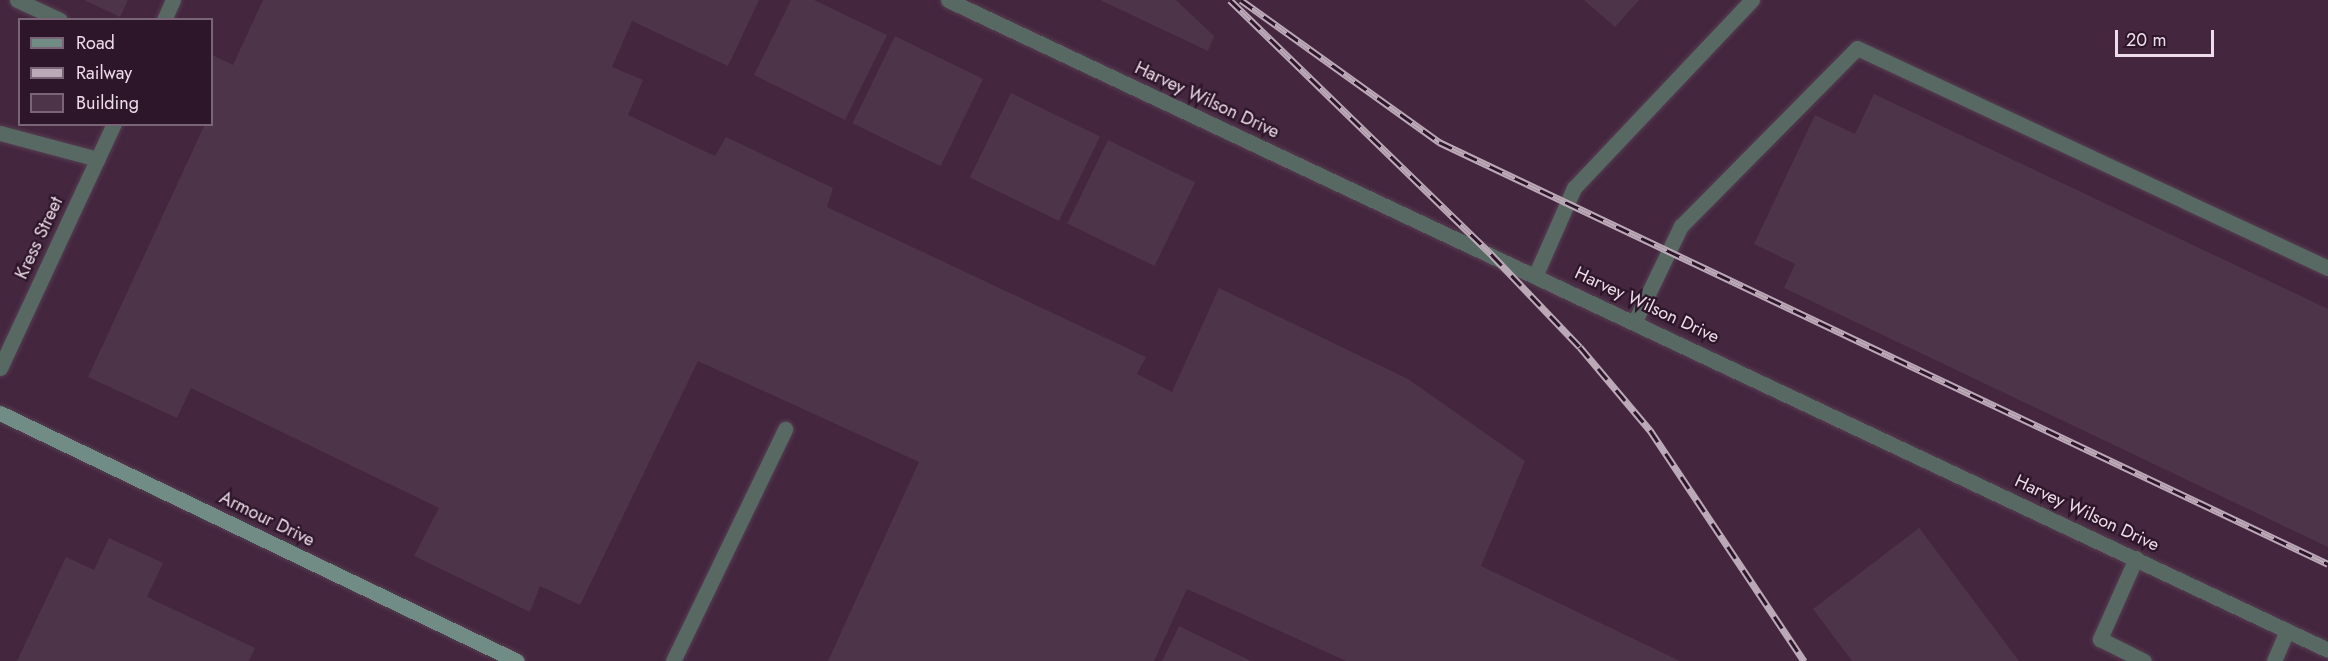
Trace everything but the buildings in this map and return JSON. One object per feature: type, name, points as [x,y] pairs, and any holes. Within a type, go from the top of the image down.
[{"type":"street","points":[[17,0],[56,18]]},
{"type":"street","points":[[165,18],[173,0]]},
{"type":"street","name":"Harvey Wilson Drive","points":[[948,0],[1536,274],[2328,650]]},
{"type":"street","points":[[1536,274],[1574,188],[1752,0]]},
{"type":"street","points":[[1635,321],[1681,226],[1857,48],[2328,268]]},
{"type":"street","name":"Kress Street","points":[[0,368],[113,126]]},
{"type":"street","points":[[0,133],[98,159]]},
{"type":"street","name":"Armour Drive","points":[[0,413],[517,661]]},
{"type":"street","points":[[673,661],[785,429]]},
{"type":"street","points":[[2136,558],[2100,639],[2144,661]]},
{"type":"street","points":[[2274,661],[2287,631]]},
{"type":"shaded area","points":[[0,0],[2328,0],[2328,661],[0,661]]},
{"type":"railway","points":[[1230,0],[1492,255],[1580,347],[1650,430],[1804,661]]},
{"type":"railway","points":[[1241,0],[1439,142],[2328,564]]}]
